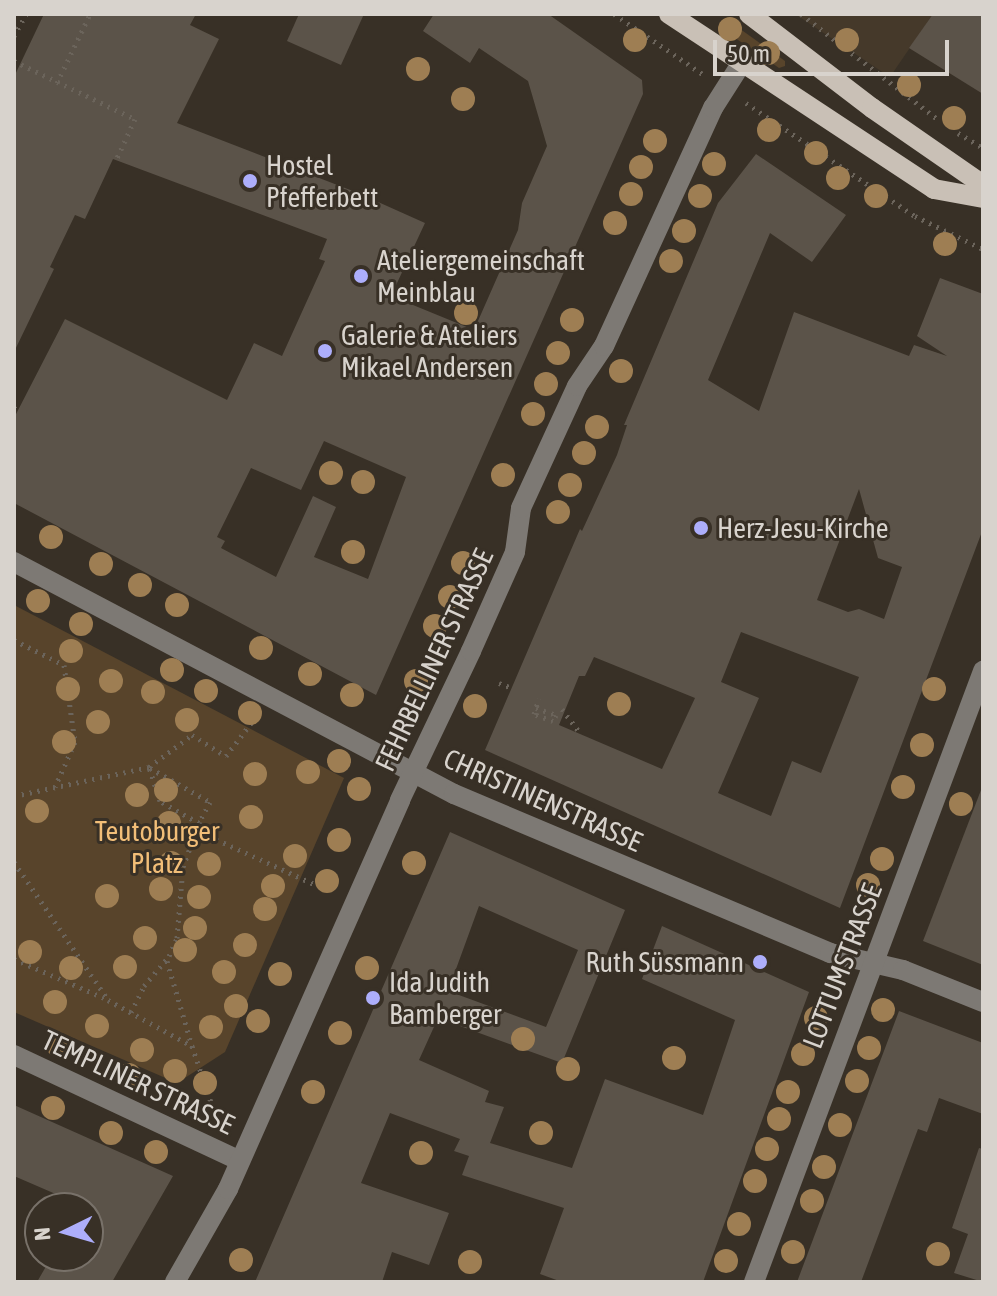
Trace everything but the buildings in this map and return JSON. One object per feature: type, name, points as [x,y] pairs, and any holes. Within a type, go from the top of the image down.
[{"type":"main road","points":[[669,14],[934,189],[983,198]]},
{"type":"main road","points":[[749,14],[872,108],[983,185]]},
{"type":"street","name":"FEHRBELLINER STRASSE","points":[[175,1282],[228,1189],[238,1160],[515,552],[521,508],[577,386],[604,346],[713,108],[741,64]]},
{"type":"street","name":"CHRISTINENSTRASSE","points":[[14,562],[454,794],[830,953],[903,970],[983,1002]]},
{"type":"street","name":"LOTTUMSTRASSE","points":[[754,1282],[983,671]]},
{"type":"street","name":"TEMPLINER STRASSE","points":[[14,1055],[238,1160]]},
{"type":"path","points":[[14,36],[26,14]]},
{"type":"path","points":[[57,83],[90,14]]},
{"type":"path","points":[[614,14],[672,54]]},
{"type":"path","points":[[801,14],[952,130],[983,148]]},
{"type":"path","points":[[14,61],[135,119],[117,158]]},
{"type":"path","points":[[756,109],[915,216],[983,249]]},
{"type":"path","points":[[14,640],[64,665],[75,742],[55,787]]},
{"type":"path","points":[[499,683],[512,688]]},
{"type":"path","points":[[536,708],[539,699]]},
{"type":"path","points":[[562,709],[581,734]]},
{"type":"path","points":[[14,796],[149,767],[192,735],[226,756],[252,722]]},
{"type":"path","points":[[149,767],[160,801],[199,823],[209,836],[314,884]]},
{"type":"path","points":[[131,1012],[144,986],[167,960],[177,938],[183,867],[210,802],[149,767]]},
{"type":"path","points":[[14,862],[108,1000]]},
{"type":"path","points":[[14,959],[108,1000],[192,1046]]},
{"type":"path","points":[[167,960],[213,1108]]},
{"type":"shaded area","points":[[795,14],[933,14],[890,77]]},
{"type":"green space","points":[[729,21],[785,61],[785,66],[779,68],[722,29]]},
{"type":"green space","name":"Teutoburger Platz","points":[[14,605],[344,778],[225,1052],[177,1083],[14,1012]]},
{"type":"place","name":"Hostel Pfefferbett","points":[[250,181]]},
{"type":"place","name":"Ateliergemeinschaft Meinblau","points":[[361,276]]},
{"type":"place","name":"Galerie & Ateliers Mikael Andersen","points":[[325,351]]},
{"type":"place","name":"Herz-Jesu-Kirche","points":[[701,528]]},
{"type":"place","name":"Ruth Süssmann","points":[[760,962]]},
{"type":"place","name":"Ida Judith Bamberger","points":[[373,998]]}]
